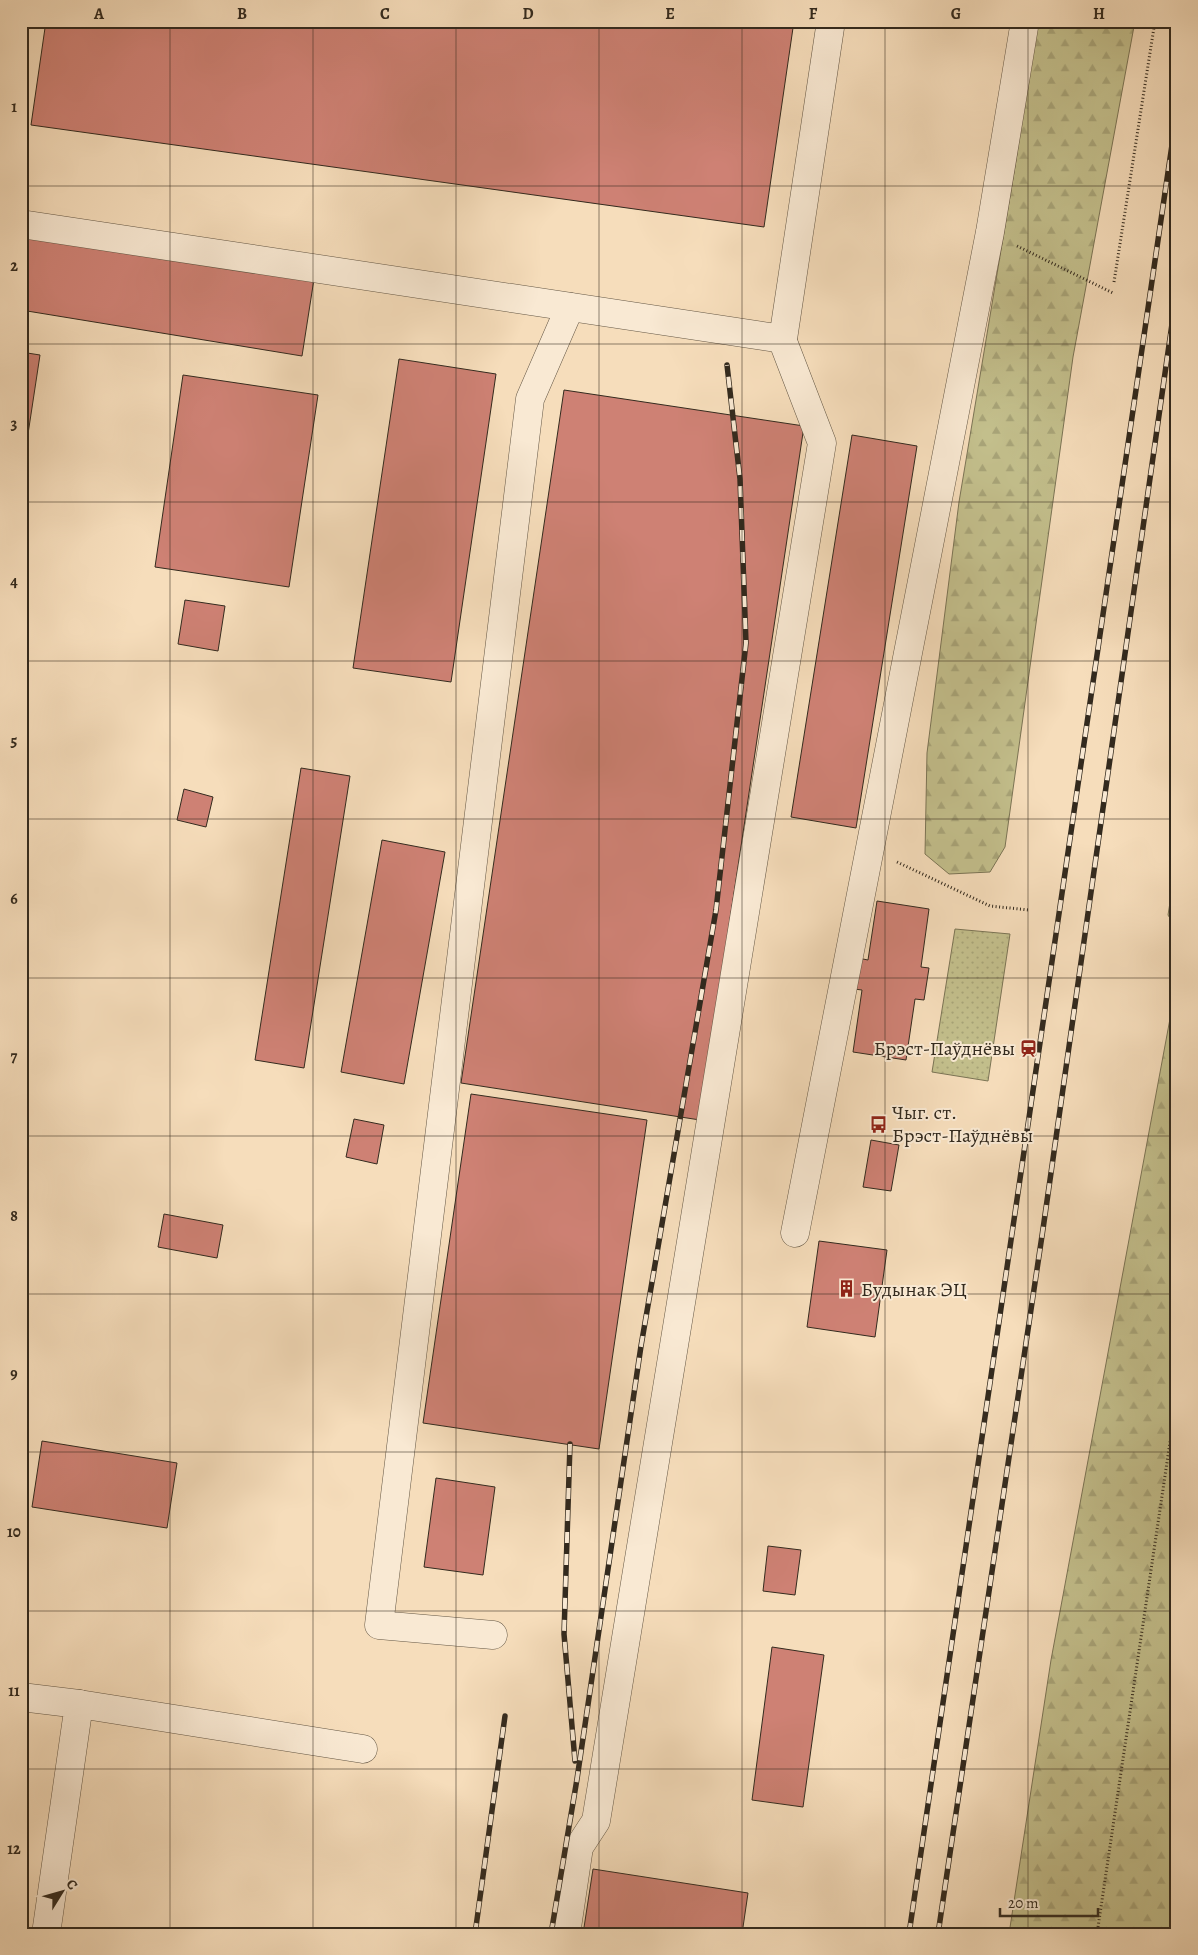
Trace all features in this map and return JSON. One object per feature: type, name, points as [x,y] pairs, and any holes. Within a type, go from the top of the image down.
[{"type":"street","points":[[566,1934],[579,1847],[596,1821],[822,443],[782,339],[831,21]]},
{"type":"street","points":[[795,1233],[990,232],[1025,21]]},
{"type":"street","points":[[21,224],[782,339]]},
{"type":"street","points":[[493,1635],[379,1625],[530,399],[570,307]]},
{"type":"street","points":[[21,1697],[79,1704],[363,1749]]},
{"type":"street","points":[[46,1934],[79,1704]]},
{"type":"path","points":[[1114,282],[1155,21]]},
{"type":"path","points":[[990,232],[1113,292]]},
{"type":"path","points":[[870,849],[990,906],[1028,910]]},
{"type":"path","points":[[1097,1934],[1177,1396]]},
{"type":"green space","points":[[1037,21],[1135,21],[1073,357],[1005,847],[990,872],[949,874],[925,854],[927,753],[959,502],[1016,160]]},
{"type":"green space","points":[[1177,858],[1177,930],[1168,915]]},
{"type":"green space","points":[[955,929],[1010,934],[988,1081],[932,1072]]},
{"type":"green space","points":[[1177,981],[1177,1934],[1009,1934],[1051,1660]]},
{"type":"building","points":[[46,21],[794,21],[764,227],[31,125]]},
{"type":"building","points":[[21,231],[314,279],[302,356],[21,310]]},
{"type":"building","points":[[21,352],[40,355],[21,480]]},
{"type":"building","points":[[399,359],[496,374],[451,682],[353,668]]},
{"type":"building","points":[[183,375],[318,395],[289,587],[155,567]]},
{"type":"building","points":[[564,390],[804,426],[700,1120],[461,1083]]},
{"type":"building","points":[[852,435],[917,446],[856,828],[791,817]]},
{"type":"building","points":[[185,600],[225,606],[218,651],[178,644]]},
{"type":"building","points":[[301,768],[350,776],[304,1068],[255,1060]]},
{"type":"building","points":[[184,789],[213,797],[206,827],[177,820]]},
{"type":"building","points":[[382,840],[445,852],[404,1084],[341,1072]]},
{"type":"building","name":"Брэст-Паўднёвы","points":[[877,901],[929,909],[921,967],[929,968],[924,1000],[915,999],[906,1060],[853,1052],[862,990],[854,989],[858,958],[868,960]]},
{"type":"building","points":[[471,1094],[647,1120],[599,1449],[423,1423]]},
{"type":"building","points":[[354,1119],[384,1125],[377,1164],[346,1157]]},
{"type":"building","points":[[871,1140],[899,1145],[891,1191],[863,1187]]},
{"type":"building","points":[[164,1214],[223,1225],[217,1258],[158,1247]]},
{"type":"building","name":"Будынак ЭЦ","points":[[819,1241],[887,1250],[875,1337],[807,1327]]},
{"type":"building","points":[[42,1441],[177,1463],[167,1528],[32,1507]]},
{"type":"building","points":[[436,1478],[495,1487],[483,1575],[424,1567]]},
{"type":"building","points":[[768,1546],[801,1550],[795,1595],[763,1591]]},
{"type":"building","points":[[772,1647],[824,1655],[803,1807],[752,1800]]},
{"type":"building","points":[[593,1869],[748,1893],[742,1934],[583,1934]]},
{"type":"railway","points":[[909,1934],[1177,111]]},
{"type":"railway","points":[[938,1934],[1043,1229],[1177,289]]},
{"type":"railway","points":[[551,1934],[577,1779],[641,1346],[716,910],[746,643],[740,479],[727,365]]},
{"type":"railway","points":[[570,1444],[564,1634],[575,1761]]},
{"type":"railway","points":[[475,1934],[505,1716]]},
{"type":"place","name":"Брэст-Паўднёвы","points":[[1029,1048]]},
{"type":"place","name":"Чыг. ст. Брэст-Паўднёвы","points":[[878,1124]]},
{"type":"place","name":"Будынак ЭЦ","points":[[847,1289]]}]
